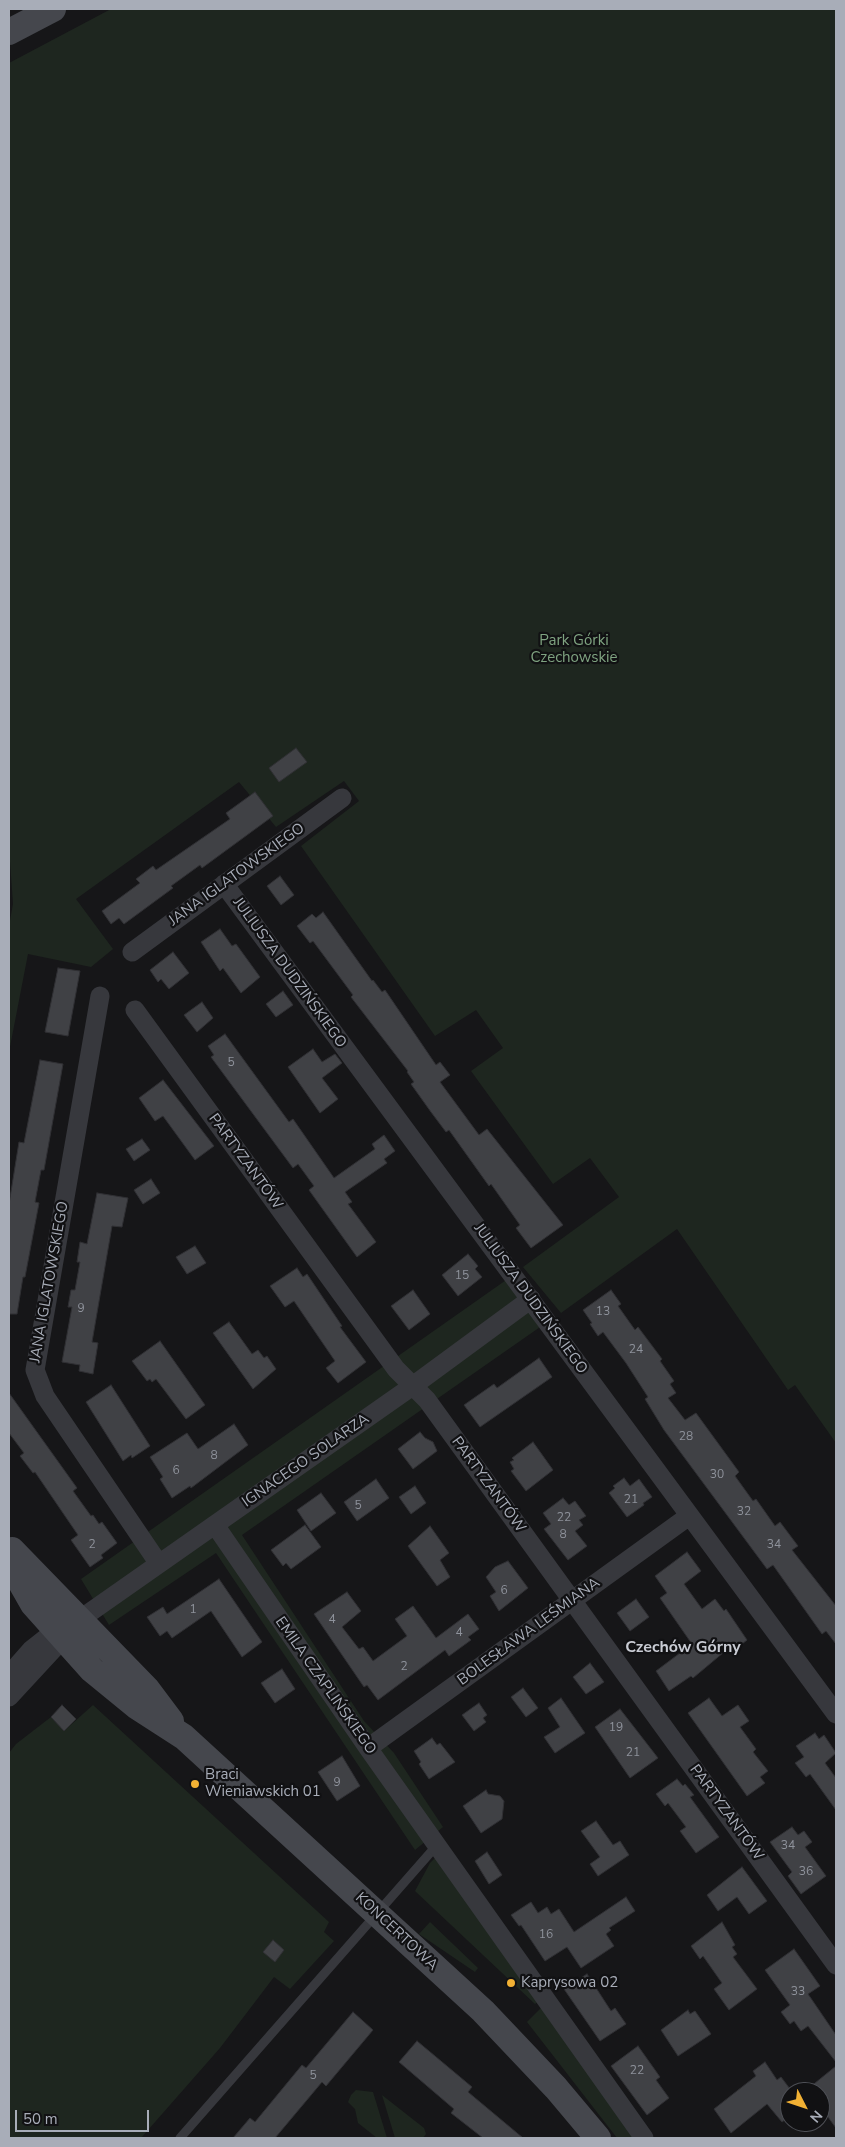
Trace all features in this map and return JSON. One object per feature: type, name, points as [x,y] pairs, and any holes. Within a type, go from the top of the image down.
[{"type":"street","points":[[9,32],[53,9]]},
{"type":"street","name":"JANA IGLATOWSKIEGO","points":[[132,952],[342,798]]},
{"type":"street","name":"JULIUSZA DUDZIŃSKIEGO","points":[[224,884],[836,1714]]},
{"type":"street","name":"JANA IGLATOWSKIEGO","points":[[100,996],[35,1370],[45,1396],[159,1564]]},
{"type":"street","name":"PARTYZANTÓW","points":[[135,1010],[396,1369],[427,1400],[836,1965]]},
{"type":"street","name":"IGNACEGO SOLARZA","points":[[66,1630],[414,1386],[531,1299]]},
{"type":"street","name":"BOLESŁAWA LEŚMIANA","points":[[368,1748],[690,1516]]},
{"type":"street","name":"EMILA CZAPLIŃSKIEGO","points":[[215,1525],[368,1748],[438,1844],[644,2138]]},
{"type":"street","points":[[9,1546],[66,1630]]},
{"type":"street","points":[[9,1562],[33,1604],[66,1630]]},
{"type":"street","points":[[9,1675],[31,1650],[66,1630]]},
{"type":"street","points":[[9,1697],[66,1630]]},
{"type":"street","name":"KONCERTOWA","points":[[66,1630],[92,1670],[129,1700],[184,1737],[483,2012],[556,2088],[598,2138]]},
{"type":"lane","points":[[180,2138],[438,1844]]},
{"type":"green space","name":"Park Górki Czechowskie","points":[[111,9],[836,9],[836,1443],[795,1385],[788,1390],[677,1229],[561,1313],[523,1267],[619,1197],[590,1158],[553,1184],[471,1071],[503,1048],[476,1010],[435,1036],[301,846],[359,801],[344,781],[276,827],[239,782],[76,899],[113,949],[91,967],[28,954],[9,1052],[9,926],[13,904],[9,848],[9,63]]},
{"type":"green space","points":[[509,1278],[543,1325],[242,1535],[364,1721],[394,1753],[443,1827],[415,1850],[216,1553],[109,1625],[81,1579]]},
{"type":"green space","points":[[93,1705],[329,1922],[324,1932],[334,1941],[290,1989],[274,1977],[220,2048],[141,2138],[9,2138],[9,1753],[16,1744],[51,1717],[64,1731]]},
{"type":"green space","points":[[437,1856],[539,2001],[535,2004],[415,1891],[430,1863]]},
{"type":"green space","points":[[430,1922],[478,1968],[475,1972],[419,1934]]},
{"type":"green space","points":[[543,2006],[635,2138],[617,2138],[527,2022]]},
{"type":"green space","points":[[356,2090],[373,2092],[387,2138],[377,2138],[358,2123],[355,2109],[348,2102]]},
{"type":"green space","points":[[382,2095],[424,2128],[426,2134],[423,2138],[395,2138]]},
{"type":"building","points":[[296,748],[307,762],[279,782],[269,768]]},
{"type":"building","points":[[255,792],[273,816],[202,868],[200,865],[171,886],[173,888],[124,924],[119,918],[111,924],[102,911],[140,883],[136,879],[153,866],[156,870],[230,819],[226,813]]},
{"type":"building","points":[[280,876],[294,895],[281,905],[267,886]]},
{"type":"building","points":[[323,912],[372,981],[382,992],[385,990],[436,1065],[440,1062],[450,1075],[440,1082],[479,1135],[487,1129],[563,1225],[531,1248],[516,1228],[520,1225],[491,1184],[489,1186],[449,1130],[446,1132],[411,1084],[414,1082],[408,1071],[351,997],[353,995],[313,941],[310,943],[297,926],[312,914],[316,918]]},
{"type":"building","points":[[220,929],[232,946],[236,944],[260,977],[241,993],[223,968],[220,971],[201,942]]},
{"type":"building","points":[[173,952],[189,973],[169,989],[161,979],[158,982],[150,970]]},
{"type":"building","points":[[58,968],[80,971],[68,1036],[45,1032]]},
{"type":"building","points":[[283,991],[293,1005],[276,1017],[266,1004]]},
{"type":"building","points":[[202,1002],[213,1018],[197,1032],[184,1015]]},
{"type":"building","points":[[225,1034],[289,1122],[293,1119],[334,1178],[375,1149],[372,1144],[384,1135],[395,1151],[384,1159],[387,1163],[345,1192],[352,1202],[348,1204],[376,1242],[357,1257],[309,1190],[314,1186],[298,1164],[293,1168],[211,1057],[214,1055],[208,1046]]},
{"type":"building","points":[[313,1049],[322,1062],[335,1054],[342,1063],[322,1078],[338,1099],[320,1113],[288,1067]]},
{"type":"building","points":[[40,1060],[63,1064],[44,1170],[41,1170],[35,1202],[39,1203],[25,1277],[23,1277],[17,1314],[9,1314],[9,1204],[19,1142],[24,1143]]},
{"type":"building","points":[[163,1080],[214,1146],[195,1160],[163,1116],[155,1121],[139,1098]]},
{"type":"building","points":[[142,1139],[150,1150],[134,1161],[126,1149]]},
{"type":"building","points":[[151,1179],[160,1193],[143,1204],[134,1190]]},
{"type":"building","points":[[97,1193],[128,1198],[122,1227],[112,1226],[92,1342],[98,1343],[93,1374],[79,1371],[80,1365],[62,1362],[72,1307],[68,1307],[71,1290],[75,1290],[80,1262],[77,1262],[80,1242],[87,1244]]},
{"type":"building","points":[[195,1246],[206,1263],[187,1274],[176,1257]]},
{"type":"building","points":[[468,1254],[478,1266],[475,1269],[482,1277],[458,1296],[442,1275]]},
{"type":"building","points":[[297,1268],[303,1277],[307,1274],[342,1326],[340,1327],[366,1362],[338,1383],[326,1368],[335,1361],[294,1301],[285,1307],[270,1286]]},
{"type":"building","points":[[413,1290],[430,1314],[409,1330],[391,1306]]},
{"type":"building","points":[[611,1290],[621,1304],[618,1306],[635,1330],[638,1327],[662,1359],[660,1361],[674,1381],[670,1384],[676,1393],[668,1398],[685,1420],[696,1413],[739,1472],[735,1476],[753,1501],[756,1499],[775,1526],[780,1522],[798,1546],[792,1550],[836,1606],[836,1644],[826,1631],[822,1634],[773,1565],[767,1569],[664,1430],[645,1399],[648,1397],[626,1363],[603,1332],[598,1336],[590,1324],[592,1323],[583,1310]]},
{"type":"building","points":[[229,1322],[252,1354],[258,1350],[264,1358],[267,1356],[276,1369],[253,1389],[213,1333]]},
{"type":"building","points":[[160,1341],[205,1405],[186,1419],[156,1379],[152,1382],[150,1379],[147,1381],[132,1361]]},
{"type":"building","points":[[539,1358],[552,1377],[480,1427],[464,1405],[494,1384],[497,1388]]},
{"type":"building","points":[[111,1385],[150,1446],[132,1458],[131,1455],[123,1461],[86,1402]]},
{"type":"building","points":[[9,1393],[77,1488],[73,1491],[91,1516],[93,1515],[99,1524],[102,1522],[117,1543],[101,1555],[103,1558],[90,1567],[71,1540],[78,1535],[35,1472],[33,1473],[20,1456],[24,1453],[9,1433]]},
{"type":"building","points":[[234,1424],[248,1445],[191,1488],[190,1486],[172,1498],[160,1479],[163,1477],[150,1457],[187,1433],[198,1449]]},
{"type":"building","points":[[420,1432],[425,1438],[433,1442],[437,1451],[413,1469],[398,1449]]},
{"type":"building","points":[[533,1442],[553,1470],[526,1491],[511,1471],[514,1469],[510,1462],[514,1460],[512,1458]]},
{"type":"building","points":[[624,1478],[630,1486],[639,1479],[652,1497],[627,1517],[609,1493],[615,1488],[613,1486]]},
{"type":"building","points":[[376,1479],[389,1498],[357,1521],[344,1502]]},
{"type":"building","points":[[415,1486],[426,1503],[411,1514],[399,1497]]},
{"type":"building","points":[[321,1493],[336,1513],[311,1531],[297,1510]]},
{"type":"building","points":[[563,1498],[569,1505],[575,1501],[586,1516],[579,1520],[583,1525],[575,1531],[587,1546],[568,1560],[544,1529],[551,1524],[543,1513]]},
{"type":"building","points":[[305,1525],[321,1547],[291,1569],[286,1563],[283,1566],[271,1550]]},
{"type":"building","points":[[430,1526],[449,1553],[440,1560],[450,1577],[437,1586],[408,1546]]},
{"type":"building","points":[[687,1552],[701,1571],[684,1584],[702,1609],[715,1599],[724,1611],[726,1609],[747,1640],[733,1651],[730,1647],[693,1678],[691,1676],[669,1691],[656,1671],[692,1644],[660,1598],[667,1593],[655,1576]]},
{"type":"building","points":[[508,1561],[528,1588],[499,1611],[490,1596],[496,1592],[486,1577],[495,1567]]},
{"type":"building","points":[[219,1579],[262,1642],[242,1657],[211,1611],[172,1638],[167,1631],[160,1636],[147,1617],[163,1607],[167,1614]]},
{"type":"building","points":[[347,1592],[361,1611],[342,1627],[359,1649],[363,1647],[373,1661],[407,1636],[395,1619],[413,1606],[436,1638],[468,1614],[479,1629],[468,1637],[471,1640],[449,1656],[445,1650],[378,1700],[367,1685],[364,1687],[314,1614]]},
{"type":"building","points":[[636,1599],[649,1617],[630,1631],[617,1613]]},
{"type":"building","points":[[590,1663],[604,1682],[586,1694],[573,1677]]},
{"type":"building","points":[[282,1669],[295,1689],[275,1703],[261,1683]]},
{"type":"building","points":[[523,1688],[538,1708],[526,1717],[511,1697]]},
{"type":"building","points":[[561,1698],[585,1733],[555,1753],[544,1737],[560,1727],[548,1708]]},
{"type":"building","points":[[709,1698],[722,1716],[738,1705],[749,1721],[740,1727],[756,1749],[753,1752],[768,1771],[760,1777],[765,1783],[747,1796],[688,1713]]},
{"type":"building","points":[[479,1703],[487,1715],[483,1718],[486,1722],[474,1731],[462,1715]]},
{"type":"building","points":[[62,1705],[76,1719],[64,1731],[51,1717]]},
{"type":"building","points":[[620,1709],[658,1758],[630,1778],[595,1727]]},
{"type":"building","points":[[815,1733],[819,1739],[824,1735],[836,1753],[825,1763],[836,1778],[836,1810],[810,1774],[806,1777],[795,1763],[804,1757],[796,1746]]},
{"type":"building","points":[[432,1738],[437,1745],[440,1743],[455,1762],[429,1779],[419,1764],[421,1762],[414,1751]]},
{"type":"building","points":[[342,1756],[360,1786],[337,1801],[318,1772]]},
{"type":"building","points":[[677,1779],[683,1786],[685,1784],[694,1795],[690,1797],[719,1837],[696,1853],[680,1831],[686,1827],[668,1803],[665,1806],[656,1794]]},
{"type":"building","points":[[486,1790],[488,1794],[500,1796],[504,1801],[502,1819],[481,1833],[463,1806]]},
{"type":"building","points":[[596,1821],[613,1845],[620,1841],[629,1855],[598,1876],[590,1864],[600,1857],[581,1831]]},
{"type":"building","points":[[792,1827],[798,1835],[804,1831],[812,1842],[805,1847],[826,1876],[801,1894],[788,1876],[792,1872],[770,1842]]},
{"type":"building","points":[[487,1852],[502,1875],[489,1884],[475,1861]]},
{"type":"building","points":[[742,1867],[767,1901],[749,1914],[737,1897],[718,1911],[707,1895]]},
{"type":"building","points":[[626,1897],[635,1911],[609,1928],[611,1930],[606,1934],[614,1946],[581,1968],[567,1947],[545,1961],[521,1925],[519,1926],[511,1915],[531,1902],[538,1913],[547,1907],[551,1914],[559,1909],[574,1932]]},
{"type":"building","points":[[722,1922],[735,1945],[732,1947],[737,1954],[733,1957],[757,1989],[729,2010],[714,1989],[722,1983],[703,1956],[700,1959],[691,1946]]},
{"type":"building","points":[[273,1940],[284,1950],[275,1962],[263,1952]]},
{"type":"building","points":[[794,1949],[820,1986],[808,1994],[836,2035],[836,2062],[808,2026],[801,2031],[794,2021],[790,2024],[781,2012],[790,2005],[765,1970]]},
{"type":"building","points":[[587,1974],[611,2011],[615,2008],[626,2024],[600,2041],[564,1989]]},
{"type":"building","points":[[688,2010],[690,2014],[695,2011],[711,2034],[678,2056],[661,2030]]},
{"type":"building","points":[[353,2012],[373,2030],[326,2086],[322,2082],[275,2138],[233,2138],[250,2118],[255,2122],[302,2065],[306,2068]]},
{"type":"building","points":[[417,2041],[472,2087],[468,2092],[523,2138],[483,2138],[451,2113],[454,2109],[399,2062]]},
{"type":"building","points":[[638,2046],[660,2077],[656,2080],[669,2098],[647,2115],[611,2066]]},
{"type":"building","points":[[765,2062],[777,2080],[781,2077],[785,2082],[780,2082],[780,2120],[767,2104],[731,2133],[714,2109],[756,2076],[753,2071]]},
{"type":"building","points":[[836,2066],[836,2128],[830,2120],[830,2082],[816,2082]]},
{"type":"place","name":"Braci Wieniawskich 01","points":[[195,1784]]},
{"type":"place","name":"Kaprysowa 02","points":[[511,1983]]},
{"type":"district","name":"Czechów Górny","points":[[683,1648]]}]
